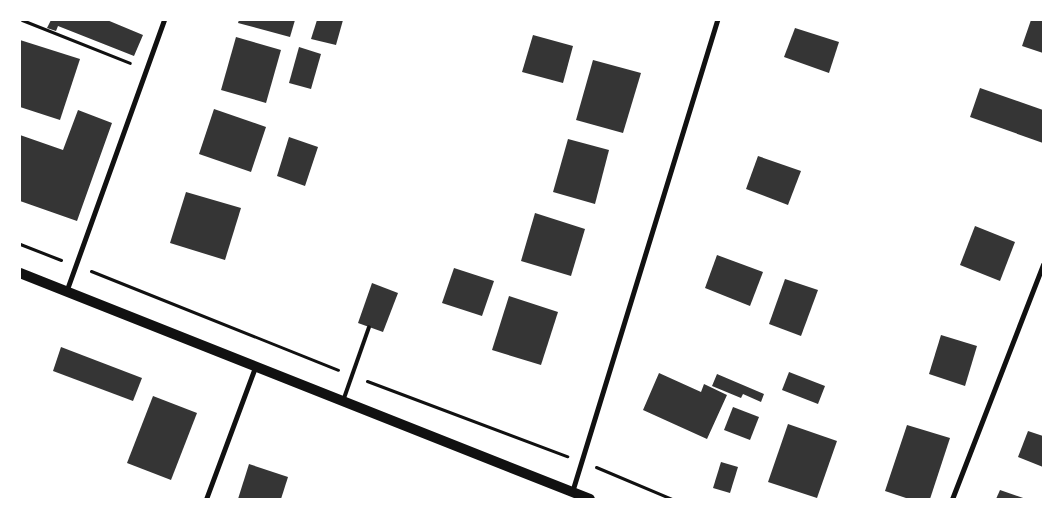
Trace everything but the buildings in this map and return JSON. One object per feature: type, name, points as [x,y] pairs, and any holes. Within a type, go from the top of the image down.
[{"type":"main road","points":[[20,273],[590,499]]},
{"type":"street","points":[[66,292],[164,20]]},
{"type":"street","points":[[572,492],[583,462],[717,20]]},
{"type":"street","points":[[952,499],[1043,264]]},
{"type":"street","points":[[206,499],[256,366]]},
{"type":"lane","points":[[343,401],[369,328]]},
{"type":"path","points":[[22,20],[147,70]]},
{"type":"path","points":[[20,244],[341,371]]},
{"type":"path","points":[[359,378],[504,436],[583,462],[672,499]]}]
